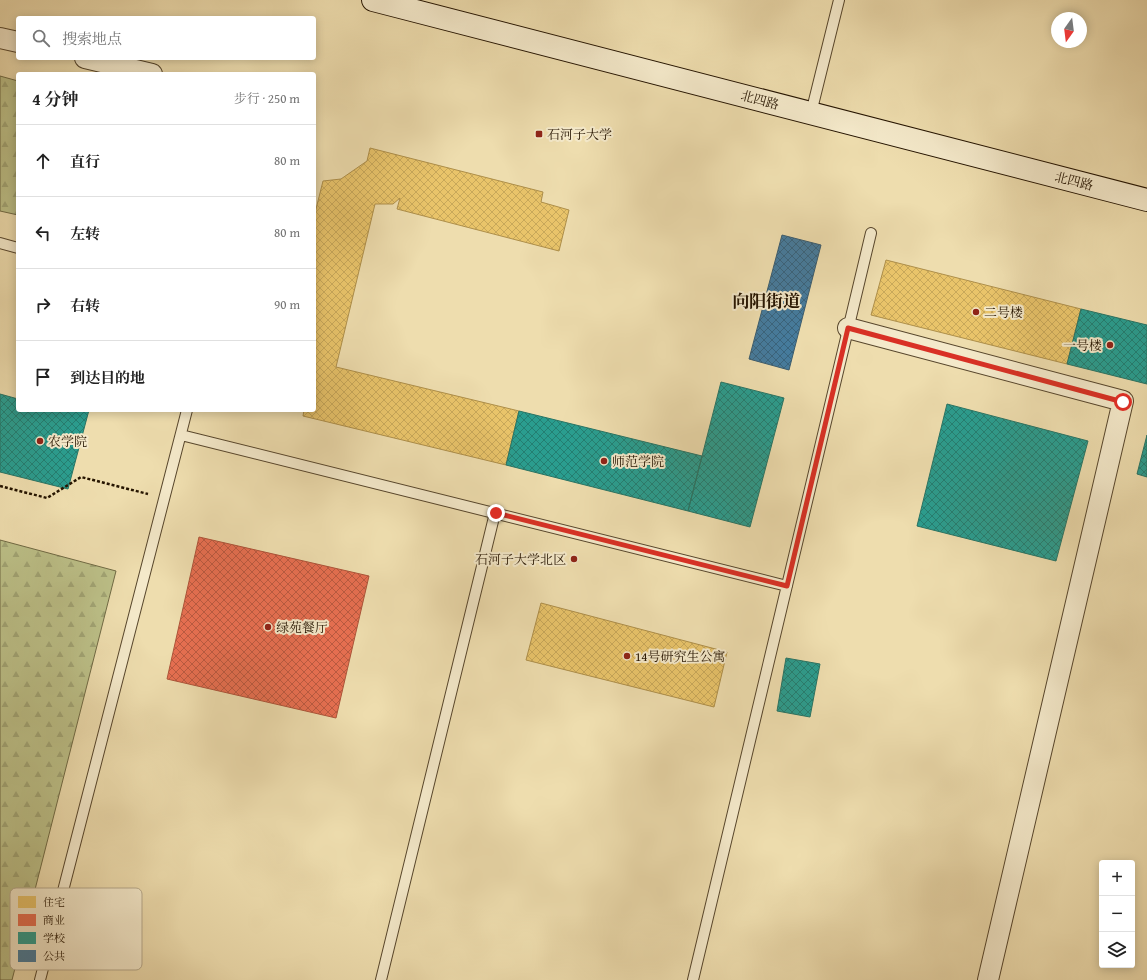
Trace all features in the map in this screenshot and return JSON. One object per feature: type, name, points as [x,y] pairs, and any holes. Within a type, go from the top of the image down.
[{"type":"main road","name":"北四路","points":[[373,0],[1147,200]]},
{"type":"street","points":[[0,38],[16,42]]},
{"type":"street","points":[[93,60],[144,72]]},
{"type":"street","points":[[848,328],[1123,402],[988,980]]},
{"type":"lane","points":[[811,113],[839,0]]},
{"type":"lane","points":[[693,980],[871,233]]},
{"type":"lane","points":[[0,243],[16,247]]},
{"type":"lane","points":[[64,888],[187,412]]},
{"type":"lane","points":[[181,435],[787,586]]},
{"type":"lane","points":[[381,980],[496,513]]},
{"type":"lane","points":[[40,980],[43,970]]},
{"type":"path","points":[[0,486],[47,498],[80,477],[164,498]]},
{"type":"green space","points":[[0,76],[16,80],[16,215],[0,211]]},
{"type":"green space","points":[[0,540],[116,571],[35,888],[10,888],[10,970],[15,970],[12,980],[0,980]]},
{"type":"building: 住宅","points":[[370,148],[543,192],[541,202],[569,210],[559,251],[397,209],[400,198],[393,204],[375,204],[336,367],[519,411],[506,465],[303,416],[304,412],[316,412],[316,209],[323,181],[341,179],[367,161]]},
{"type":"building: 住宅","name":"二号楼","points":[[886,260],[1081,309],[1067,364],[871,315]]},
{"type":"building: 住宅","name":"14号研究生公寓","points":[[541,603],[727,652],[714,707],[526,660]]},
{"type":"building: 商业","name":"绿苑餐厅","points":[[199,537],[369,576],[336,718],[167,679]]},
{"type":"building: 学校","name":"一号楼","points":[[1081,309],[1147,325],[1147,384],[1067,364]]},
{"type":"building: 学校","points":[[721,382],[784,398],[750,527],[688,511]]},
{"type":"building: 学校","name":"农学院","points":[[0,394],[16,398],[16,412],[88,412],[68,489],[0,472]]},
{"type":"building: 学校","points":[[947,404],[1088,441],[1056,561],[917,526]]},
{"type":"building: 学校","name":"师范学院","points":[[519,411],[702,456],[688,511],[506,465]]},
{"type":"building: 学校","points":[[1147,435],[1147,477],[1137,474]]},
{"type":"building: 学校","points":[[786,658],[820,664],[810,717],[777,711]]},
{"type":"building: 公共","points":[[782,235],[821,245],[789,370],[749,359]]},
{"type":"place","name":"石河子大学","points":[[539,134]]},
{"type":"place","name":"二号楼","points":[[976,312]]},
{"type":"place","name":"一号楼","points":[[1110,345]]},
{"type":"place","name":"农学院","points":[[40,441]]},
{"type":"place","name":"师范学院","points":[[604,461]]},
{"type":"place","name":"石河子大学北区","points":[[574,559]]},
{"type":"place","name":"绿苑餐厅","points":[[268,627]]},
{"type":"place","name":"14号研究生公寓","points":[[627,656]]},
{"type":"district","name":"向阳街道","points":[[766,300]]},
{"type":"route","points":[[496,513],[787,586],[848,328],[1123,402]]}]
